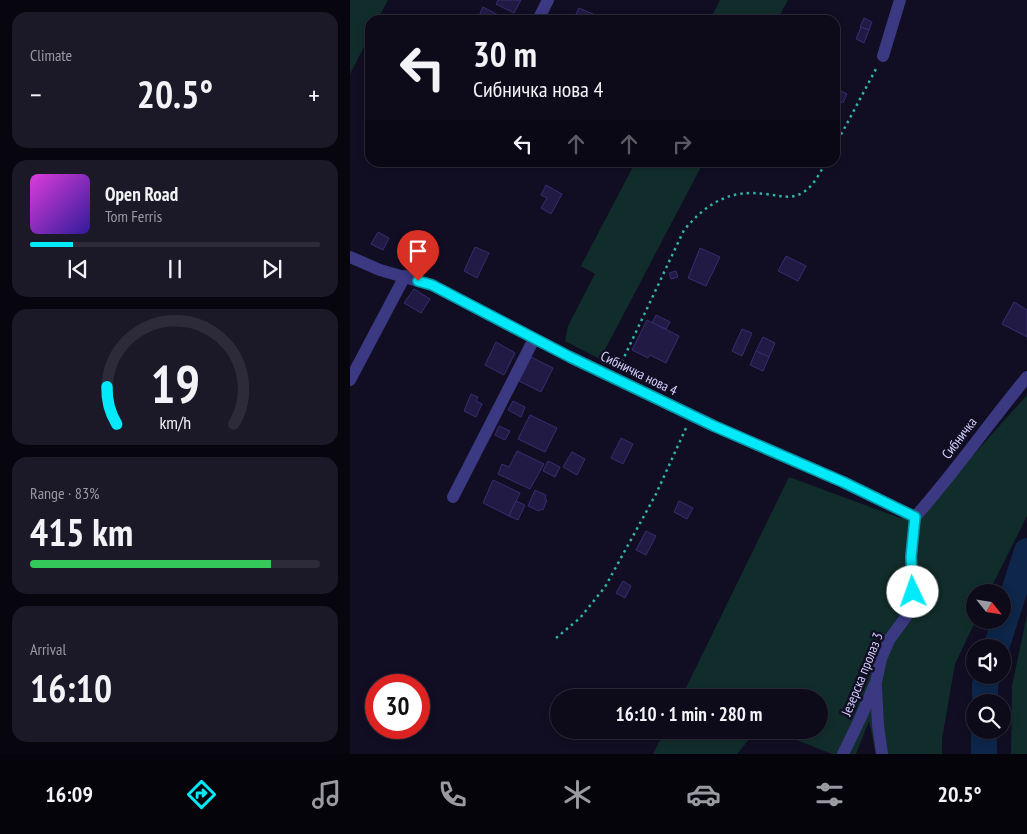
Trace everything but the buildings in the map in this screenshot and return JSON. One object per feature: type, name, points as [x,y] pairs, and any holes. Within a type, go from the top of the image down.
[{"type":"street","points":[[540,15],[548,0]]},
{"type":"street","points":[[883,56],[900,0]]},
{"type":"street","name":"Сибничка нова 4","points":[[350,257],[380,270],[432,285],[534,339],[614,378],[843,482],[915,517]]},
{"type":"street","points":[[350,380],[405,276]]},
{"type":"street","points":[[454,497],[534,339]]},
{"type":"street","name":"Сибничка","points":[[915,517],[943,485],[1027,377]]},
{"type":"street","name":"Језерска пролаз 3","points":[[843,754],[876,682],[881,660],[889,640],[911,610],[913,592],[911,557],[915,517]]},
{"type":"street","points":[[876,682],[878,725],[882,754]]},
{"type":"path","points":[[840,137],[883,56]]},
{"type":"path","points":[[614,378],[684,230],[697,214],[721,200],[739,193],[790,198],[803,193],[816,179],[823,167]]},
{"type":"path","points":[[556,638],[580,618],[605,587],[656,494],[692,415]]},
{"type":"green space","points":[[350,0],[388,0],[380,15],[365,15],[365,45],[350,74]]},
{"type":"green space","points":[[720,0],[788,0],[780,15],[712,15]]},
{"type":"green space","points":[[633,167],[701,167],[600,359],[565,341],[568,326],[595,274],[581,266]]},
{"type":"green space","points":[[1027,395],[1027,516],[993,584],[966,584],[966,629],[972,629],[955,664],[942,739],[942,754],[876,754],[869,721],[856,754],[832,754],[794,739],[828,739],[828,689],[685,689],[789,477],[900,518],[925,509]]},
{"type":"green space","points":[[1027,615],[1027,754],[1011,754],[1012,686]]},
{"type":"green space","points":[[660,739],[750,739],[737,754],[653,754]]},
{"type":"waterway","points":[[999,639],[1027,551]]},
{"type":"waterway","points":[[985,684],[985,694]]},
{"type":"waterway","points":[[984,739],[984,754]]},
{"type":"route","points":[[418,281],[432,285],[570,357],[915,517],[911,557],[913,592]]}]
